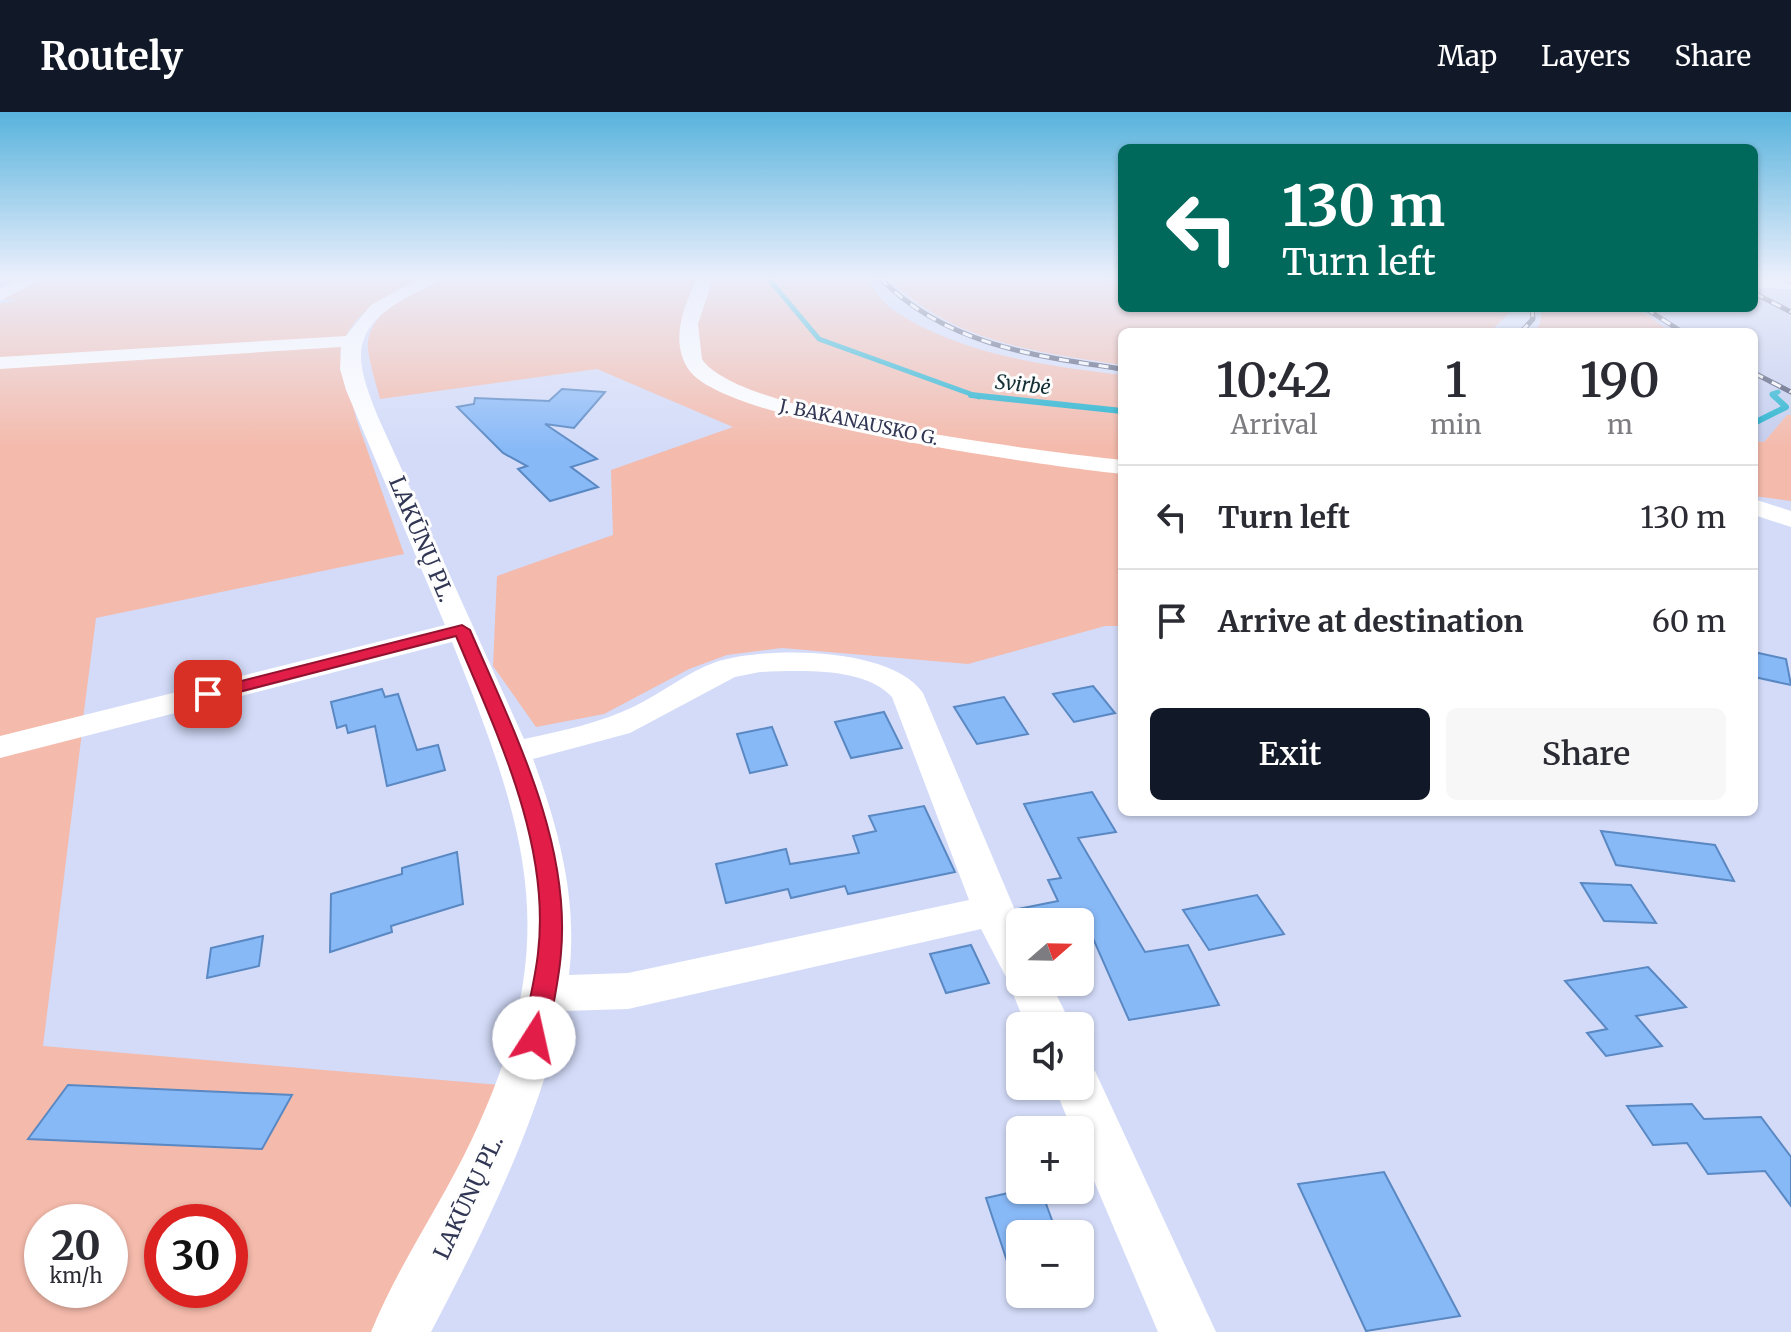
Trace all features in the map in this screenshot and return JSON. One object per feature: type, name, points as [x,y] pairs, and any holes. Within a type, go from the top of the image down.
[{"type":"street","points":[[0,363],[351,341],[356,335]]},
{"type":"street","name":"J. BAKANAUSKO G.","points":[[688,335],[696,367],[706,377],[730,391],[859,424],[998,451],[1118,466]]},
{"type":"street","name":"LAKŪNŲ PL.","points":[[351,341],[349,366],[362,403],[513,752],[543,852],[549,893],[550,952],[534,1038],[482,1178],[400,1332]]},
{"type":"street","points":[[1758,508],[1791,519]]},
{"type":"street","points":[[0,747],[462,630]]},
{"type":"street","points":[[513,752],[588,735],[632,720],[671,703],[726,669],[745,664],[817,665],[894,681],[907,693],[1006,936]]},
{"type":"street","points":[[542,994],[628,991],[889,931],[994,911]]},
{"type":"street","points":[[1084,1100],[1187,1332]]},
{"type":"shaded area","points":[[0,335],[347,335],[345,338],[0,360]]},
{"type":"shaded area","points":[[941,335],[1003,356],[1118,374],[1118,626],[1105,626],[968,664],[782,648],[727,655],[689,669],[604,714],[536,727],[493,666],[497,576],[613,535],[611,470],[733,427],[597,369],[380,399],[368,349],[369,336]]},
{"type":"shaded area","points":[[981,335],[1118,335],[1118,364],[1058,355]]},
{"type":"shaded area","points":[[1758,335],[1791,335],[1791,415],[1787,415],[1764,442],[1758,441]]},
{"type":"shaded area","points":[[343,343],[340,352],[356,418],[404,554],[96,618],[83,719],[0,740],[0,366]]},
{"type":"shaded area","points":[[1787,415],[1791,415],[1791,501],[1758,497],[1758,441],[1764,442]]},
{"type":"shaded area","points":[[82,732],[43,1046],[500,1085],[381,1332],[0,1332],[0,753]]},
{"type":"building","points":[[562,389],[605,392],[574,428],[545,424],[597,459],[571,467],[598,487],[550,501],[518,469],[527,466],[503,453],[457,407],[474,404],[475,398],[549,401]]},
{"type":"building","points":[[1758,653],[1786,659],[1791,685],[1758,678]]},
{"type":"building","points":[[1093,686],[1115,713],[1074,722],[1053,694]]},
{"type":"building","points":[[382,689],[385,697],[398,694],[417,750],[438,745],[445,770],[387,786],[375,726],[348,733],[346,725],[337,728],[331,702]]},
{"type":"building","points":[[1004,697],[1028,734],[977,744],[954,707]]},
{"type":"building","points":[[884,712],[902,748],[851,758],[835,722]]},
{"type":"building","points":[[772,727],[787,765],[750,773],[737,734]]},
{"type":"building","points":[[1092,792],[1116,832],[1078,838],[1145,952],[1188,945],[1219,1005],[1129,1020],[1094,941],[1094,908],[1023,908],[1058,901],[1048,880],[1061,878],[1024,804]]},
{"type":"building","points":[[924,806],[955,872],[848,894],[845,886],[791,898],[788,889],[726,903],[716,864],[786,849],[790,864],[859,853],[853,836],[876,831],[869,816]]},
{"type":"building","points":[[1601,831],[1715,845],[1734,881],[1616,865]]},
{"type":"building","points":[[457,852],[463,904],[391,926],[392,932],[330,952],[331,894],[402,874],[402,868]]},
{"type":"building","points":[[1581,883],[1631,885],[1656,923],[1604,921]]},
{"type":"building","points":[[1257,895],[1284,934],[1209,950],[1183,910]]},
{"type":"building","points":[[263,936],[259,966],[207,978],[211,948]]},
{"type":"building","points":[[971,945],[989,983],[946,993],[930,954]]},
{"type":"building","points":[[1648,967],[1686,1007],[1636,1016],[1662,1046],[1606,1056],[1587,1033],[1607,1029],[1565,981]]},
{"type":"building","points":[[68,1085],[292,1095],[262,1149],[28,1139]]},
{"type":"building","points":[[1692,1104],[1704,1119],[1761,1117],[1791,1157],[1791,1206],[1765,1171],[1708,1174],[1687,1143],[1653,1145],[1627,1106]]},
{"type":"building","points":[[1384,1172],[1460,1316],[1366,1331],[1298,1184]]},
{"type":"building","points":[[1006,1194],[1006,1204],[1046,1204],[1052,1220],[1006,1220],[1006,1258],[986,1198]]},
{"type":"waterway","name":"Svirbė","points":[[816,335],[819,339],[975,395]]},
{"type":"waterway","name":"Svirbė","points":[[1776,397],[1772,394],[1778,392]]},
{"type":"waterway","name":"Svirbė","points":[[975,395],[1118,411]]},
{"type":"waterway","name":"Svirbė","points":[[975,395],[979,397]]},
{"type":"waterway","name":"Svirbė","points":[[1758,421],[1786,407],[1773,395]]},
{"type":"railway","points":[[970,335],[1023,352],[1118,368]]},
{"type":"railway","points":[[1758,375],[1791,392]]},
{"type":"route","points":[[208,694],[462,630],[513,752],[543,852],[549,893],[550,952],[534,1038]]}]
